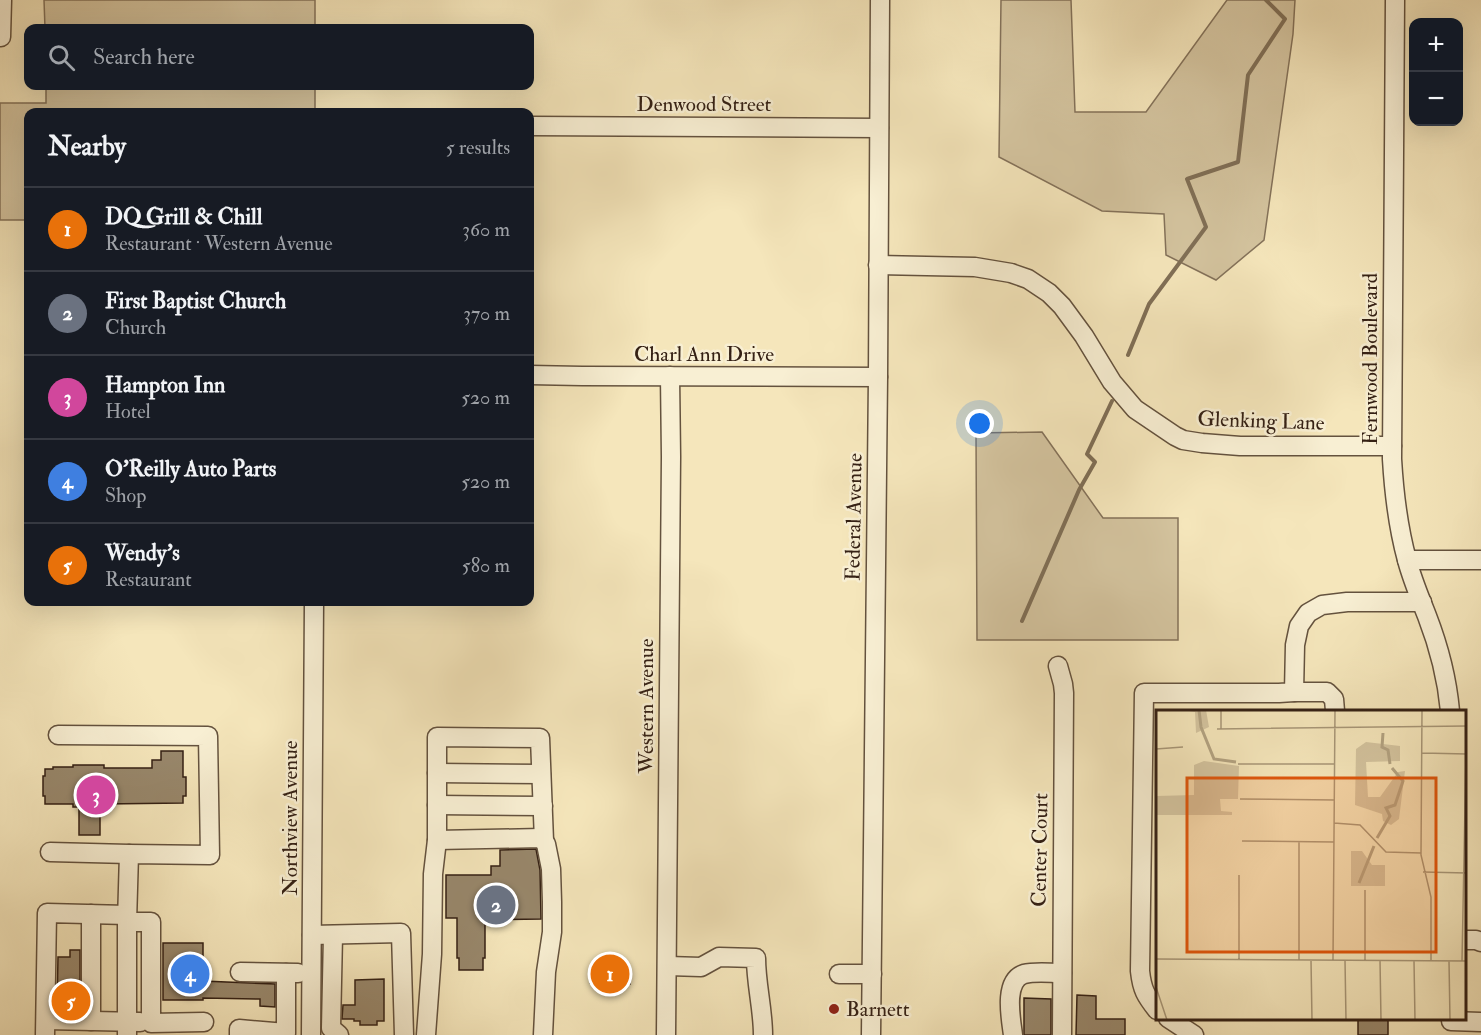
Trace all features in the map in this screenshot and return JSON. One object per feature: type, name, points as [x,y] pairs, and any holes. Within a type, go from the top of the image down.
[{"type":"street","points":[[1,37],[2,0]]},
{"type":"street","name":"Federal Avenue","points":[[870,1035],[880,0]]},
{"type":"street","name":"Fernwood Boulevard","points":[[1395,0],[1392,446],[1394,486],[1407,560],[1442,663],[1450,710]]},
{"type":"street","name":"Denwood Street","points":[[534,126],[879,128]]},
{"type":"street","name":"Glenking Lane","points":[[878,265],[975,267],[1011,273],[1028,279],[1049,293],[1066,311],[1112,382],[1135,409],[1183,440],[1240,446],[1392,446]]},
{"type":"street","name":"Charl Ann Drive","points":[[534,375],[878,377]]},
{"type":"street","name":"Western Avenue","points":[[666,1035],[670,376]]},
{"type":"street","points":[[1407,560],[1481,560]]},
{"type":"street","points":[[1294,692],[1295,645],[1299,626],[1308,613],[1322,605],[1347,602],[1422,602]]},
{"type":"street","name":"Northview Avenue","points":[[311,1035],[314,606]]},
{"type":"street","name":"Center Court","points":[[1058,666],[1064,693],[1062,1035]]},
{"type":"street","points":[[1156,1009],[1145,994],[1142,985],[1149,967],[1143,830],[1144,693],[1272,702],[1294,692],[1327,692],[1334,699],[1335,710]]},
{"type":"street","points":[[50,852],[210,855],[208,736],[58,735]]},
{"type":"street","points":[[426,1035],[432,954],[433,874],[437,840],[437,737],[540,738],[542,840],[546,844],[550,869],[552,932],[546,972],[543,1035]]},
{"type":"street","points":[[437,773],[541,774]]},
{"type":"street","points":[[437,805],[543,806]]},
{"type":"street","points":[[437,840],[542,840]]},
{"type":"street","points":[[127,1028],[129,854]]},
{"type":"street","points":[[151,1023],[151,922],[92,914],[47,913],[45,1028],[92,1021],[127,1028],[151,1023],[204,1022]]},
{"type":"street","points":[[92,914],[92,1021]]},
{"type":"street","points":[[312,935],[401,933],[404,1035]]},
{"type":"street","points":[[333,935],[331,1028],[339,1035]]},
{"type":"street","points":[[1466,940],[1481,942]]},
{"type":"street","points":[[668,966],[701,967],[719,957],[756,958],[756,974],[762,1002],[763,1035]]},
{"type":"street","points":[[240,972],[312,973]]},
{"type":"street","points":[[239,1035],[239,1029],[286,1032],[286,973]]},
{"type":"street","points":[[1013,1035],[1010,1002],[1011,989],[1015,980],[1028,973],[1062,973]]},
{"type":"street","points":[[839,974],[872,974]]},
{"type":"street","points":[[1451,1025],[1481,1022]]},
{"type":"shaded area","points":[[44,0],[315,0],[315,24],[45,24]]},
{"type":"shaded area","points":[[1001,0],[1071,0],[1075,112],[1146,112],[1227,0],[1295,0],[1293,34],[1264,240],[1216,280],[1166,255],[1164,214],[1102,211],[999,157]]},
{"type":"shaded area","points":[[46,90],[315,90],[315,108],[24,108],[24,220],[0,220],[0,103],[46,103]]},
{"type":"shaded area","points":[[1042,432],[1103,518],[1178,518],[1178,640],[977,640],[976,433]]},
{"type":"building","points":[[161,751],[183,751],[186,796],[183,796],[183,803],[104,804],[104,807],[100,807],[100,835],[79,835],[79,807],[73,807],[73,804],[45,804],[43,776],[45,776],[45,769],[73,767],[73,765],[104,765],[104,768],[152,768],[152,760],[161,760]]},
{"type":"building","points":[[536,849],[540,870],[541,919],[485,920],[483,970],[459,970],[457,918],[446,918],[446,875],[491,875],[491,866],[500,866],[500,850]]},
{"type":"building","points":[[163,943],[203,943],[203,981],[275,984],[275,1007],[260,1006],[260,999],[163,1000]]},
{"type":"building","points":[[70,950],[80,950],[80,1009],[57,1009],[58,957],[70,957]]},
{"type":"building","points":[[591,965],[630,966],[630,984],[590,983]]},
{"type":"building","points":[[384,979],[384,1021],[377,1021],[377,1025],[360,1025],[360,1021],[354,1021],[354,1019],[342,1019],[343,1005],[355,1005],[355,980]]},
{"type":"building","points":[[1077,995],[1096,996],[1096,1019],[1125,1019],[1125,1035],[1076,1035]]},
{"type":"building","points":[[1024,998],[1051,999],[1051,1035],[1024,1035]]},
{"type":"building","points":[[1358,1020],[1388,1020],[1388,1035],[1358,1035]]},
{"type":"waterway","points":[[1128,355],[1149,304],[1206,227],[1187,179],[1238,162],[1248,75],[1285,19],[1266,0]]},
{"type":"waterway","points":[[1022,621],[1079,490],[1095,462],[1087,454],[1112,401]]},
{"type":"place","name":"Hampton Inn","points":[[96,795]]},
{"type":"place","name":"First Baptist Church","points":[[496,905]]},
{"type":"place","name":"O'Reilly Auto Parts","points":[[190,974]]},
{"type":"place","name":"DQ Grill & Chill","points":[[610,974]]},
{"type":"place","name":"Wendy's","points":[[71,1001]]},
{"type":"place","name":"Barnett","points":[[834,1009]]}]
